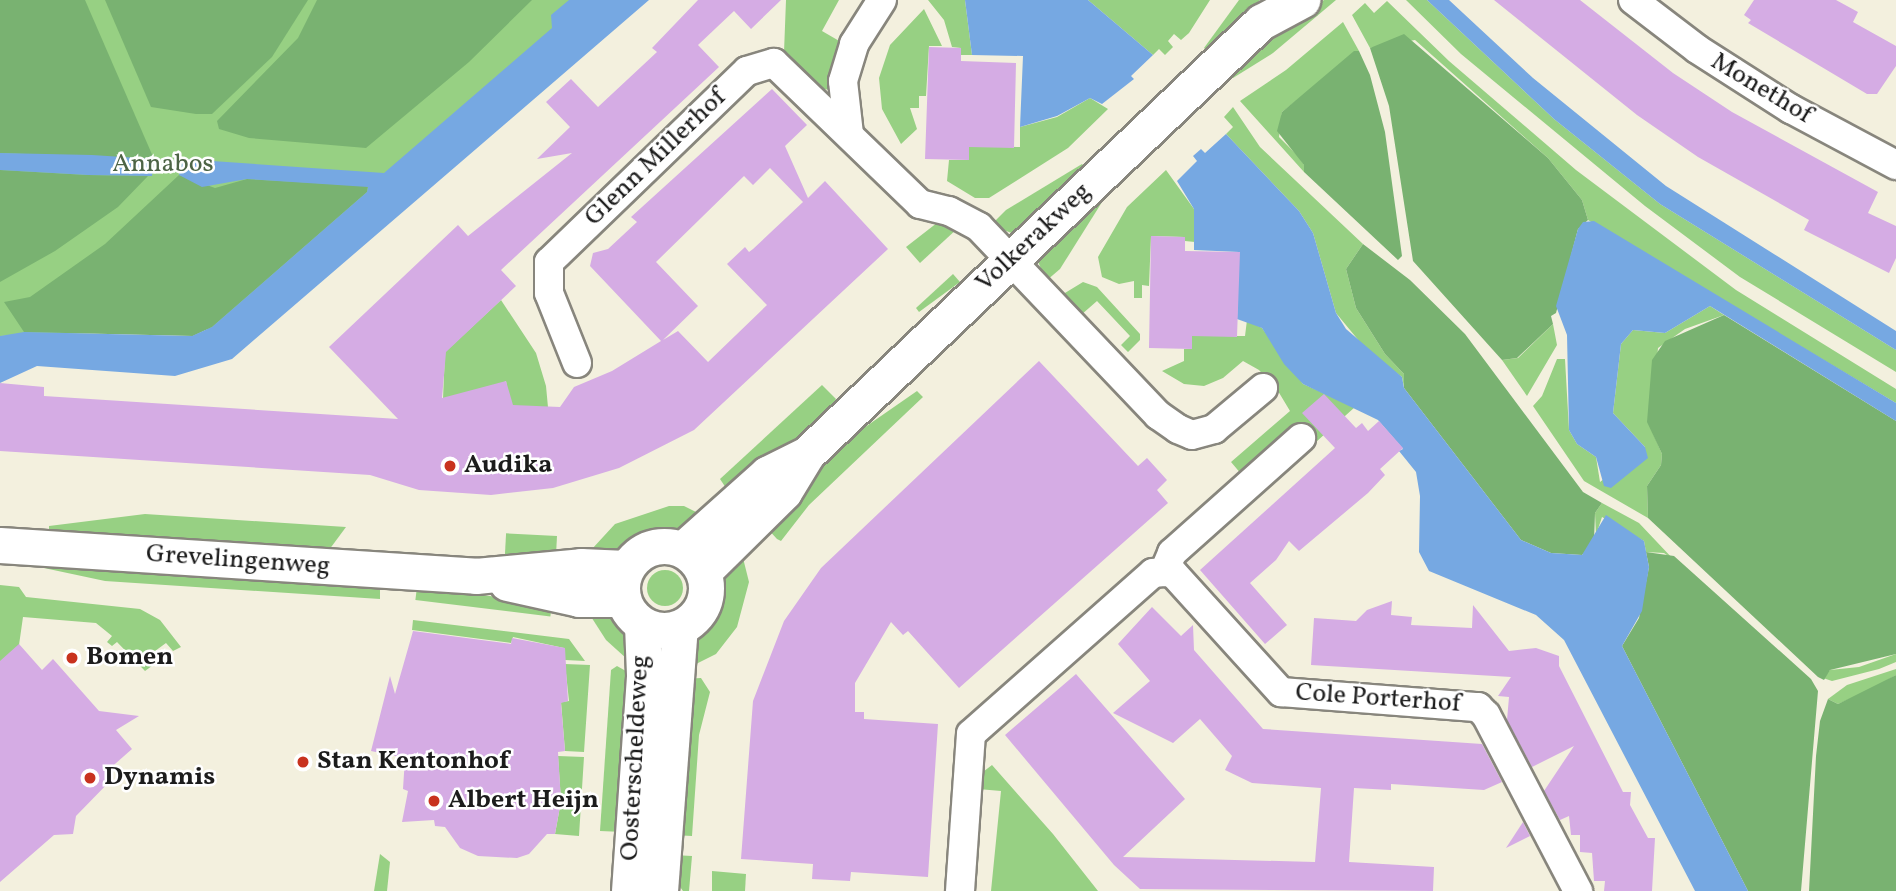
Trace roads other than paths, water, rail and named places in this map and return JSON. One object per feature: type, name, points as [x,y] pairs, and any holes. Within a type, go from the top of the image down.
[{"type":"street","points":[[849,134],[843,81],[854,44],[882,0]]},
{"type":"street","name":"Volkerakweg","points":[[694,560],[767,474],[807,454],[1138,140],[1268,11],[1302,0]]},
{"type":"street","name":"Monethof","points":[[1633,0],[1696,49],[1791,109],[1896,165]]},
{"type":"street","name":"Glenn Millerhof","points":[[577,363],[549,293],[549,262],[747,71],[762,63],[781,67],[849,134],[880,170],[920,204],[949,211],[979,228],[1011,260]]},
{"type":"street","points":[[1011,260],[1158,415],[1178,429],[1192,435],[1214,429],[1263,388]]},
{"type":"street","points":[[960,891],[971,734],[1153,573],[1164,572],[1172,553],[1301,438]]},
{"type":"street","name":"Grevelingenweg","points":[[0,545],[476,576],[581,566],[630,597]]},
{"type":"street","points":[[651,547],[694,560],[707,594],[698,615],[680,628],[661,631],[630,597],[651,547]]},
{"type":"street","name":"Cole Porterhof","points":[[1164,572],[1173,573],[1280,692],[1478,708],[1486,715],[1578,891]]},
{"type":"street","name":"Oosterscheldeweg","points":[[629,891],[644,674],[630,597]]},
{"type":"street","name":"Oosterscheldeweg","points":[[660,891],[680,628]]},
{"type":"water","points":[[569,0],[649,0],[232,359],[175,376],[37,366],[0,383],[0,336],[24,332],[192,336],[212,327],[367,192],[368,187],[247,179],[202,187],[179,175],[183,159],[384,173],[552,28],[551,15]]},
{"type":"water","points":[[965,0],[1088,0],[1153,55],[1131,76],[1134,79],[1102,104],[1090,98],[1057,116],[1020,127],[1023,56],[972,55]]},
{"type":"water","points":[[1427,0],[1449,0],[1533,78],[1666,186],[1896,331],[1896,350],[1660,204],[1554,119]]},
{"type":"water","points":[[1226,134],[1299,211],[1313,233],[1336,313],[1346,329],[1402,377],[1404,388],[1521,540],[1551,553],[1582,555],[1606,515],[1644,541],[1649,567],[1642,611],[1622,646],[1748,891],[1695,891],[1564,640],[1536,615],[1429,571],[1419,552],[1420,496],[1416,472],[1399,451],[1403,449],[1378,420],[1303,384],[1284,364],[1262,328],[1237,319],[1239,252],[1194,250],[1194,209],[1177,181],[1197,161],[1193,156],[1201,149],[1205,153]]},
{"type":"water","points":[[0,153],[154,159],[152,176],[88,175],[0,170]]},
{"type":"water","points":[[1594,221],[1896,403],[1896,421],[1710,306],[1665,333],[1633,330],[1621,344],[1613,413],[1645,447],[1648,458],[1611,488],[1604,486],[1596,457],[1577,444],[1569,430],[1567,335],[1556,306],[1578,229],[1583,222]]},
{"type":"place","name":"Audika","points":[[450,466]]},
{"type":"place","name":"Bomen","points":[[72,658]]},
{"type":"place","name":"Stan Kentonhof","points":[[303,762]]},
{"type":"place","name":"Dynamis","points":[[90,778]]},
{"type":"place","name":"Albert Heijn","points":[[434,801]]},
{"type":"park label","name":"Annabos","points":[[163,165]]}]
